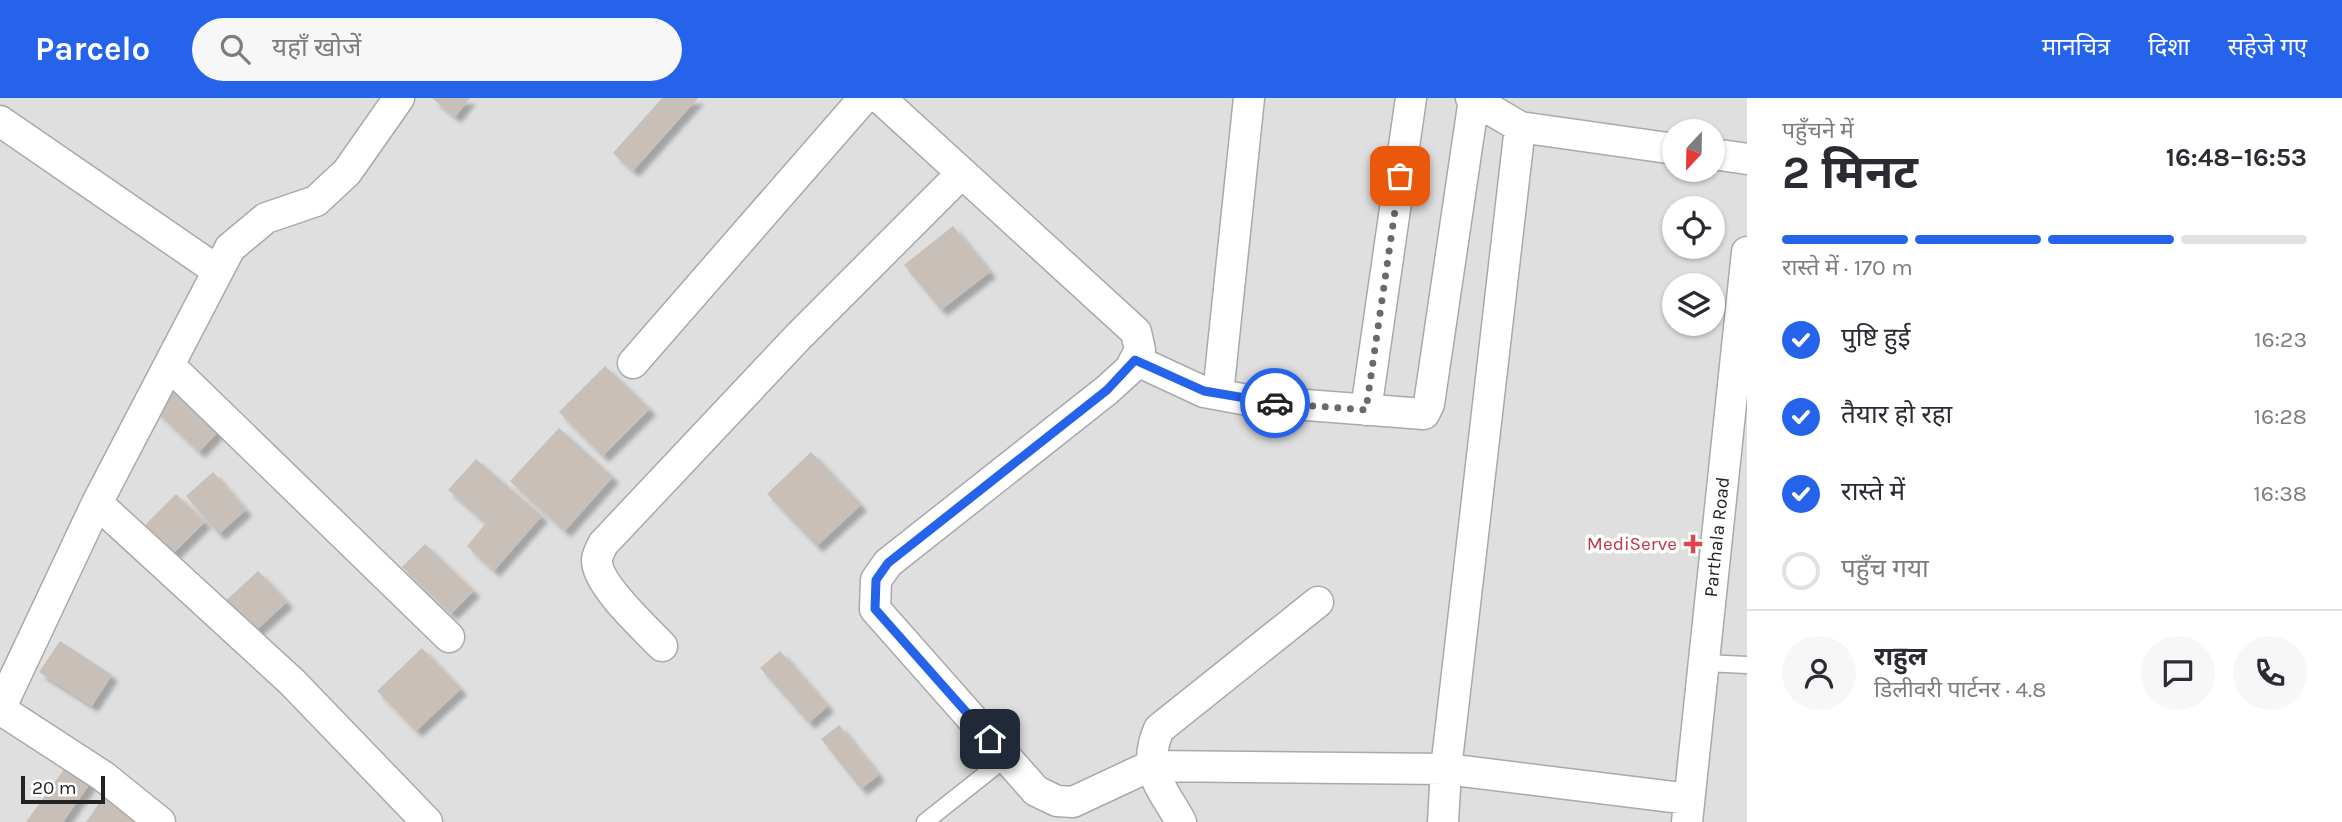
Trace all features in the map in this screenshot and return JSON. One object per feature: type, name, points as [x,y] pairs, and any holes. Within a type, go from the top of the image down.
[{"type":"street","points":[[160,822],[103,776],[0,709],[97,503],[230,248],[266,218],[316,201],[347,172],[399,98]]},
{"type":"street","points":[[633,363],[864,98]]},
{"type":"street","points":[[880,98],[1136,332],[1140,350],[1135,360],[1107,390],[888,563],[876,580],[875,609],[1036,791],[1057,801],[1073,802],[1150,766],[1446,769],[1688,811]]},
{"type":"street","points":[[1218,394],[1249,98]]},
{"type":"street","points":[[1366,410],[1411,98]]},
{"type":"street","points":[[1135,360],[1178,381],[1218,394],[1253,401],[1424,414],[1429,404],[1473,99],[1520,127],[1662,147]]},
{"type":"street","points":[[0,121],[218,271]]},
{"type":"street","points":[[1443,822],[1446,769],[1520,127]]},
{"type":"street","points":[[1726,157],[1747,159]]},
{"type":"street","points":[[662,646],[614,594],[600,572],[597,559],[603,544],[799,337],[962,173]]},
{"type":"street","name":"Parthala Road","points":[[1688,811],[1747,252]]},
{"type":"street","points":[[169,365],[449,637]]},
{"type":"street","points":[[97,503],[292,682],[427,822]]},
{"type":"street","points":[[1181,822],[1150,766],[1153,742],[1159,729],[1169,718],[1318,602]]},
{"type":"lane","points":[[1704,663],[1747,665]]},
{"type":"lane","points":[[925,822],[1007,757]]},
{"type":"shaded area","points":[[0,98],[1747,98],[1747,822],[0,822]]},
{"type":"building","points":[[432,98],[470,98],[455,117]]},
{"type":"building","points":[[662,98],[698,98],[633,171],[613,153]]},
{"type":"building","points":[[953,226],[990,272],[941,310],[904,265]]},
{"type":"building","points":[[605,366],[650,409],[603,456],[559,412]]},
{"type":"building","points":[[168,384],[218,432],[199,452],[149,404]]},
{"type":"building","points":[[559,428],[613,477],[565,531],[510,481]]},
{"type":"building","points":[[811,452],[861,505],[817,546],[767,494]]},
{"type":"building","points":[[476,459],[542,516],[494,571],[467,546],[486,523],[448,490]]},
{"type":"building","points":[[213,472],[246,510],[219,534],[186,496]]},
{"type":"building","points":[[176,494],[205,522],[165,562],[136,534]]},
{"type":"building","points":[[425,544],[474,591],[451,614],[402,567]]},
{"type":"building","points":[[258,571],[287,602],[248,638],[219,607]]},
{"type":"building","points":[[60,641],[112,675],[92,706],[39,672]]},
{"type":"building","points":[[422,648],[461,689],[416,731],[377,691]]},
{"type":"building","points":[[780,651],[828,706],[809,723],[760,668]]},
{"type":"building","points":[[839,725],[879,775],[861,789],[821,739]]},
{"type":"building","points":[[70,761],[94,778],[63,822],[26,822]]},
{"type":"building","points":[[109,789],[151,822],[86,822]]},
{"type":"way so far","points":[[1275,403],[1366,410],[1400,176]]},
{"type":"place","name":"MediServe","points":[[1693,544]]},
{"type":"route","points":[[990,739],[875,609],[876,580],[888,563],[1107,390],[1130,369],[1135,360],[1204,391],[1275,403]]}]
